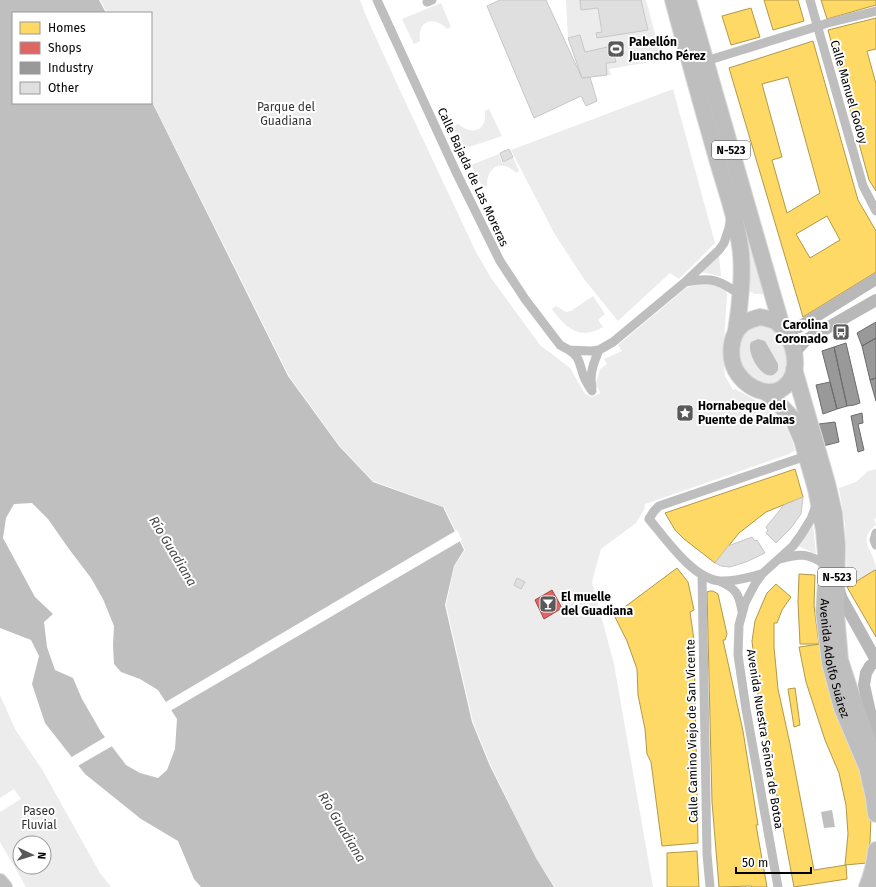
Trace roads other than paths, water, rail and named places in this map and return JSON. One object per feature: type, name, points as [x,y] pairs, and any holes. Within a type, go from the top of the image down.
[{"type":"highway","name":"N-523","points":[[688,0],[783,329],[789,337],[794,353]]},
{"type":"highway","name":"N-523","points":[[676,5],[732,211],[740,246],[741,263],[739,316],[732,341],[731,352],[733,362],[737,373],[747,384],[767,393]]},
{"type":"highway","points":[[736,331],[743,324],[760,317],[772,320],[783,329]]},
{"type":"highway","points":[[767,393],[781,389],[788,383],[792,377],[794,369],[794,353]]},
{"type":"highway","name":"Avenida Adolfo Suárez","points":[[794,369],[827,483],[834,514],[837,545],[836,613],[840,660],[876,762]]},
{"type":"highway","name":"Avenida Adolfo Suárez","points":[[767,393],[778,402],[793,419],[802,440],[818,500],[824,530],[827,566],[824,612],[830,663],[842,708],[867,767],[876,814]]},
{"type":"highway","points":[[867,887],[875,862],[876,850]]},
{"type":"main road","points":[[783,329],[801,325],[876,279]]},
{"type":"main road","points":[[794,353],[806,340],[876,300]]},
{"type":"main road","points":[[837,583],[842,599],[876,660],[866,673],[864,685],[876,739]]},
{"type":"main road","points":[[0,881],[5,887]]},
{"type":"street","name":"Calle Bajada de Las Moreras","points":[[377,0],[457,174],[500,261],[554,339],[560,345],[575,354],[579,360],[584,377],[592,391],[590,379],[599,350]]},
{"type":"street","name":"Calle Manuel Godoy","points":[[810,0],[863,186],[876,211]]},
{"type":"street","points":[[706,61],[876,11]]},
{"type":"street","points":[[568,350],[599,350],[613,342],[684,283],[724,243],[729,228],[732,211]]},
{"type":"street","points":[[684,283],[698,280],[715,280],[723,283],[733,290]]},
{"type":"street","points":[[742,613],[738,595],[734,589],[720,581],[702,575],[690,566],[649,519],[659,506],[806,456]]},
{"type":"street","name":"Avenida Nuestra Señora de Botoa","points":[[778,887],[746,709],[738,655],[738,634],[742,613],[750,593],[762,574],[793,546],[806,528],[818,500]]},
{"type":"street","points":[[876,533],[874,540],[876,545]]},
{"type":"street","name":"Avenida Nuestra Señora de Botoa","points":[[778,560],[803,555],[811,556],[827,566]]},
{"type":"street","points":[[720,581],[762,574]]},
{"type":"street","name":"Calle Camino Viejo de San Vicente","points":[[702,575],[706,854],[710,887]]},
{"type":"water","name":"Río Guadiana","points":[[0,0],[99,0],[105,12],[12,12],[12,104],[152,104],[152,102],[288,376],[339,446],[373,482],[443,507],[464,550],[454,566],[445,605],[472,722],[490,766],[536,858],[554,887],[201,887],[194,879],[178,841],[141,819],[85,774],[45,723],[32,684],[39,656],[31,640],[0,628]],"holes":[[[32,503],[48,519],[91,578],[103,599],[114,626],[114,664],[121,672],[140,679],[158,690],[177,719],[175,749],[167,770],[158,778],[140,773],[126,765],[101,732],[82,699],[73,678],[55,670],[47,647],[44,622],[53,614],[35,597],[3,538],[6,518],[14,504]]]},
{"type":"water","points":[[758,339],[765,341],[778,364],[778,370],[773,375],[763,373],[758,368],[751,354],[751,342]]},
{"type":"water","points":[[832,810],[835,827],[824,828],[821,812]]},
{"type":"place","name":"Pabellón Juancho Pérez","points":[[616,49]]},
{"type":"place","name":"Carolina Coronado","points":[[841,332]]},
{"type":"place","name":"Hornabeque del Puente de Palmas","points":[[685,413]]},
{"type":"place","name":"El muelle del Guadiana","points":[[548,604]]},
{"type":"park label","name":"Parque del Guadiana","points":[[286,114]]},
{"type":"park label","name":"Paseo Fluvial","points":[[39,818]]}]
